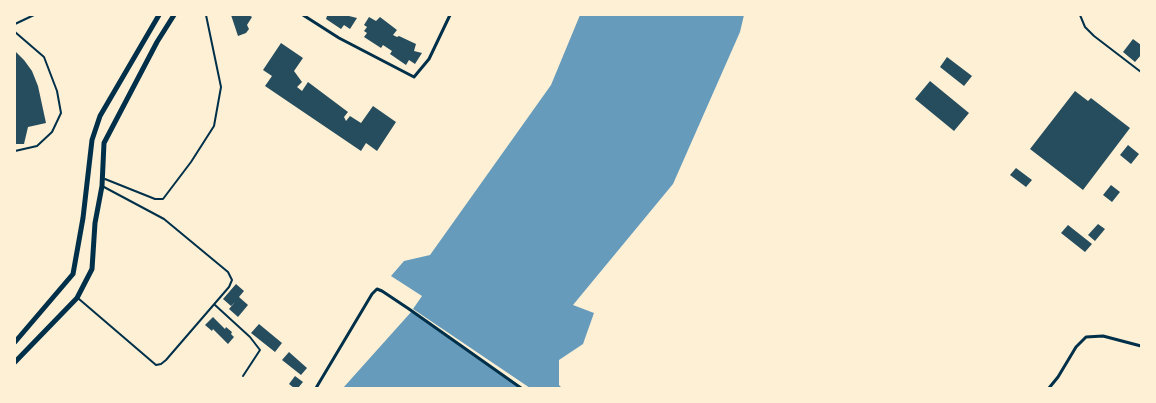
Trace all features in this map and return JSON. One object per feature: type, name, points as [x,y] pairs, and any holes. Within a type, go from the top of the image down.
[{"type":"main road","points":[[16,340],[73,274],[83,218],[92,140],[100,116],[159,15]]},
{"type":"main road","points":[[15,362],[77,298],[92,270],[95,223],[102,186],[104,143],[157,42],[174,15]]},
{"type":"street","points":[[303,15],[339,38],[414,77],[429,59],[450,15]]},
{"type":"street","points":[[316,388],[372,294],[377,290],[382,291],[521,388]]},
{"type":"street","points":[[1049,388],[1058,377],[1076,346],[1086,337],[1103,336],[1141,346]]},
{"type":"lane","points":[[15,24],[34,15]]},
{"type":"lane","points":[[102,178],[154,199],[163,198],[200,148],[214,126],[221,87],[206,15]]},
{"type":"lane","points":[[1080,15],[1085,27],[1094,36],[1141,72]]},
{"type":"lane","points":[[15,32],[44,57],[57,91],[60,113],[52,132],[37,146],[15,151]]},
{"type":"lane","points":[[77,298],[156,365],[166,360],[230,287],[232,280],[228,272],[164,219],[102,186]]},
{"type":"lane","points":[[214,304],[250,337],[260,350],[243,376]]},
{"type":"water","points":[[580,15],[744,15],[740,32],[673,184],[573,305],[594,313],[583,344],[559,360],[559,385],[562,388],[530,388],[413,309],[422,296],[391,276],[404,261],[430,255],[551,85]]},
{"type":"water","points":[[412,311],[521,388],[343,388]]},
{"type":"building","points":[[231,15],[249,15],[252,17],[247,25],[249,29],[246,33],[238,36]]},
{"type":"building","points":[[325,15],[350,15],[357,18],[350,29],[344,25],[341,29],[326,19],[327,16]]},
{"type":"building","points":[[369,17],[376,21],[380,17],[397,30],[393,35],[416,44],[414,51],[422,53],[415,64],[409,60],[406,65],[390,54],[392,51],[383,45],[381,48],[364,37],[367,33],[364,31],[367,27],[364,25]]},
{"type":"building","points":[[1133,39],[1141,45],[1141,55],[1135,62],[1123,52]]},
{"type":"building","points":[[281,43],[303,58],[294,71],[302,82],[297,87],[302,91],[308,82],[348,112],[344,117],[346,121],[350,116],[361,123],[373,106],[396,122],[377,151],[366,143],[361,151],[265,86],[272,76],[263,70]]},
{"type":"building","points":[[15,51],[32,71],[38,86],[46,123],[28,127],[24,144],[15,144]]},
{"type":"building","points":[[947,57],[972,76],[964,86],[940,67]]},
{"type":"building","points":[[930,81],[969,113],[954,131],[915,99]]},
{"type":"building","points":[[1075,91],[1088,101],[1091,98],[1130,128],[1083,190],[1030,149]]},
{"type":"building","points":[[1128,145],[1139,154],[1131,164],[1120,155]]},
{"type":"building","points":[[1016,168],[1032,180],[1026,187],[1010,175]]},
{"type":"building","points":[[1111,185],[1120,192],[1112,202],[1103,195]]},
{"type":"building","points":[[1098,224],[1105,229],[1095,241],[1088,235]]},
{"type":"building","points":[[1068,225],[1092,244],[1085,252],[1061,233]]},
{"type":"building","points":[[236,284],[244,291],[239,297],[248,305],[238,317],[229,309],[235,302],[231,306],[223,299]]},
{"type":"building","points":[[213,317],[225,329],[226,327],[232,332],[231,334],[234,337],[228,344],[213,329],[212,331],[205,325]]},
{"type":"building","points":[[259,324],[282,343],[275,352],[251,333]]},
{"type":"building","points":[[289,352],[307,368],[301,375],[282,360]]},
{"type":"building","points":[[295,376],[303,382],[298,388],[294,388],[289,384]]}]
